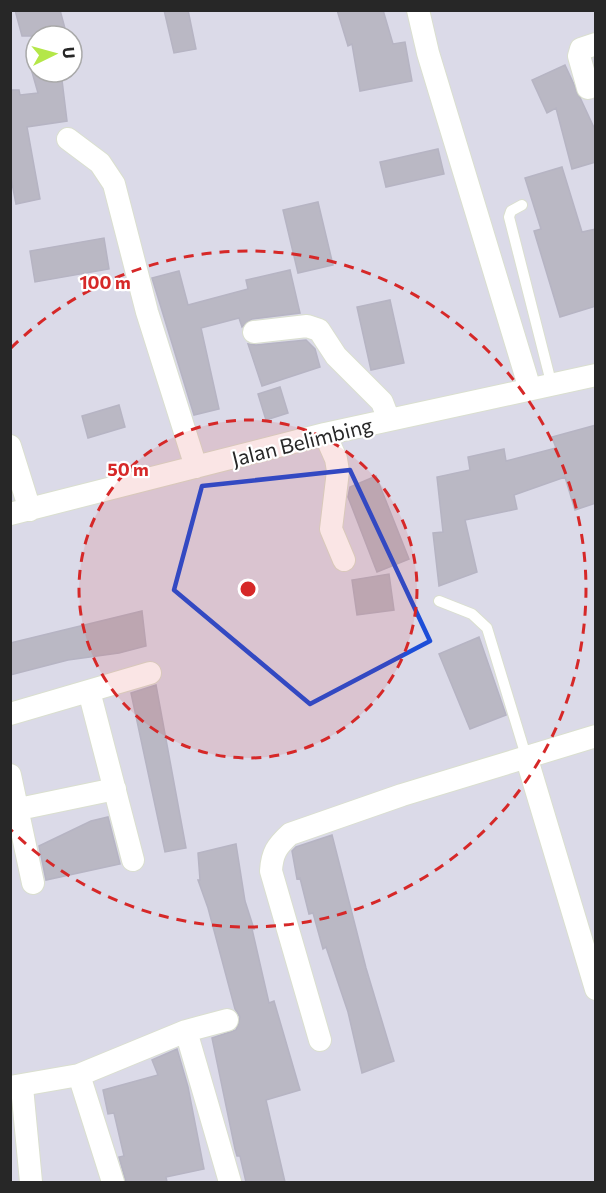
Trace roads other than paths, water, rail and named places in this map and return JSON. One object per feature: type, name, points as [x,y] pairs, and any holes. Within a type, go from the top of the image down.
[{"type":"street","points":[[418,10],[432,64],[541,387]]},
{"type":"street","points":[[588,88],[579,56],[581,49],[596,44]]},
{"type":"street","points":[[68,139],[100,164],[114,184],[147,312],[196,467]]},
{"type":"street","points":[[254,332],[307,326],[319,330],[336,356],[382,402],[389,420]]},
{"type":"street","name":"Jalan Belimbing","points":[[20,512],[325,434],[596,375]]},
{"type":"street","points":[[325,434],[336,459],[338,471],[330,529],[344,560]]},
{"type":"street","points":[[10,446],[20,512]]},
{"type":"street","points":[[10,714],[150,673]]},
{"type":"street","points":[[89,691],[133,860]]},
{"type":"street","points":[[320,1040],[271,871],[272,855],[277,846],[290,834],[402,795],[596,736]]},
{"type":"street","points":[[526,756],[596,989]]},
{"type":"street","points":[[10,775],[33,883]]},
{"type":"street","points":[[19,809],[115,789]]},
{"type":"street","points":[[31,1182],[16,1087],[79,1075],[186,1031],[227,1020]]},
{"type":"street","points":[[186,1031],[230,1182]]},
{"type":"street","points":[[79,1075],[113,1182]]},
{"type":"lane","points":[[522,205],[512,211],[509,217],[541,387]]},
{"type":"lane","points":[[439,601],[472,614],[487,628],[526,756]]}]
